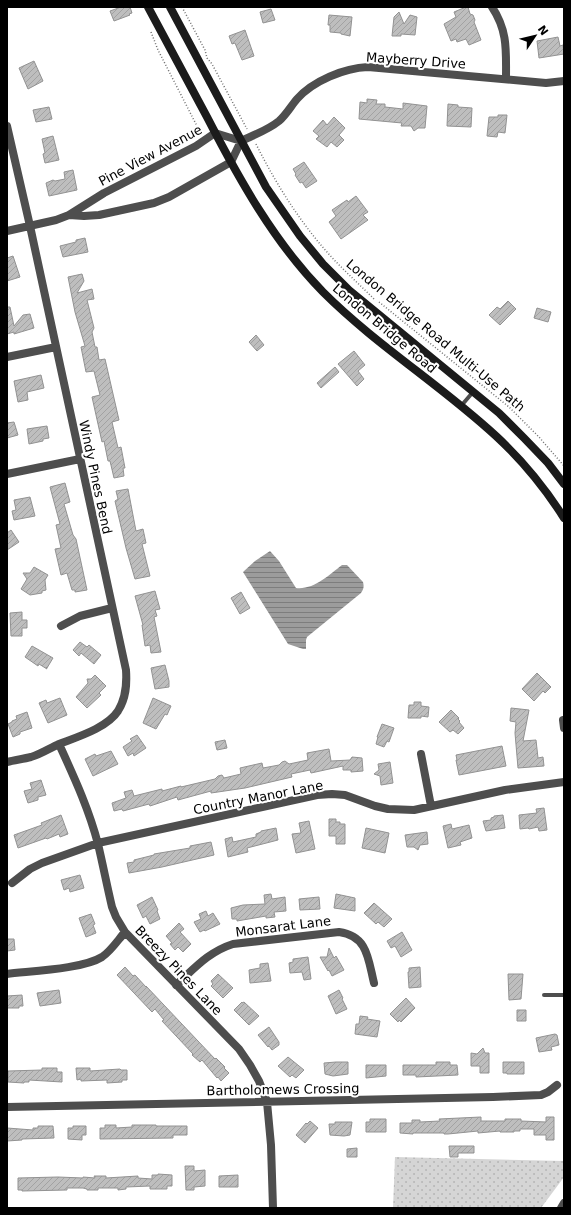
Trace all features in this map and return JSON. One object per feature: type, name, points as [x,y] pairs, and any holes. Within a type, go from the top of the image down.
[{"type":"main road","name":"London Bridge Road","points":[[148,7],[231,162],[276,236],[301,267],[322,291],[356,322],[461,406],[496,437],[539,482],[564,518]]},
{"type":"main road","name":"London Bridge Road","points":[[170,7],[266,186],[284,214],[323,264],[355,295],[499,413],[524,438],[564,484]]},
{"type":"street","points":[[492,7],[504,33],[506,45],[506,79]]},
{"type":"street","name":"Mayberry Drive","points":[[241,141],[263,131],[280,120],[297,99],[311,88],[336,74],[351,69],[368,67],[546,83],[564,81]]},
{"type":"street","name":"Windy Pines Bend","points":[[7,126],[126,670],[126,691],[117,713],[108,721],[94,729],[29,757],[7,762]]},
{"type":"street","name":"Pine View Avenue","points":[[7,231],[56,220],[69,215],[104,193],[196,146],[215,133],[241,141]]},
{"type":"street","points":[[231,162],[241,141]]},
{"type":"street","name":"Pine View Avenue","points":[[69,215],[99,216],[154,203],[169,197],[231,162]]},
{"type":"street","points":[[7,357],[56,347]]},
{"type":"street","points":[[7,474],[80,459]]},
{"type":"street","points":[[62,626],[80,616],[112,608]]},
{"type":"street","name":"Breezy Pines Lane","points":[[59,744],[82,795],[98,843],[112,907],[116,917],[125,932],[239,1049],[259,1082],[267,1102],[271,1145],[273,1208]]},
{"type":"street","points":[[421,754],[431,806]]},
{"type":"street","name":"Country Manor Lane","points":[[12,883],[30,869],[42,863],[98,843],[317,795],[345,795],[375,806],[396,810],[414,810],[505,790],[564,782]]},
{"type":"street","points":[[7,974],[69,967],[91,962],[107,953],[125,932]]},
{"type":"street","name":"Monsarat Lane","points":[[176,985],[212,953],[233,944],[339,932],[354,936],[364,946],[374,983]]},
{"type":"street","name":"Bartholomews Crossing","points":[[7,1107],[527,1095],[548,1092],[557,1085]]},
{"type":"street","points":[[561,1208],[564,1203]]},
{"type":"lane","points":[[461,406],[473,392]]},
{"type":"lane","points":[[544,995],[564,995]]},
{"type":"path","name":"London Bridge Road Multi-Use Path","points":[[182,7],[205,50],[207,58],[212,64],[269,170],[290,205],[325,250],[374,298],[509,408],[540,438],[564,466]]},
{"type":"path","points":[[150,29],[158,50],[198,128]]},
{"type":"shaded area","points":[[270,551],[279,561],[296,588],[309,587],[321,581],[342,565],[347,565],[363,582],[364,588],[361,593],[307,637],[306,649],[288,644],[243,572],[255,561]]},
{"type":"shaded area","points":[[395,1157],[564,1161],[564,1177],[541,1208],[393,1208]]},
{"type":"building","points":[[121,7],[130,7],[132,13],[114,21],[110,11]]},
{"type":"building","points":[[468,7],[470,14],[473,15],[481,40],[469,45],[466,39],[457,42],[456,39],[451,41],[444,24],[456,17],[454,12]]},
{"type":"building","points":[[271,9],[275,20],[263,23],[260,12]]},
{"type":"building","points":[[399,12],[404,24],[410,15],[417,17],[415,35],[401,34],[401,36],[392,36],[394,17]]},
{"type":"building","points":[[329,15],[352,17],[350,36],[330,32],[330,25],[328,25]]},
{"type":"building","points":[[245,30],[254,56],[242,60],[235,43],[232,44],[229,36]]},
{"type":"building","points":[[558,37],[560,46],[563,45],[564,54],[539,58],[537,41]]},
{"type":"building","points":[[34,61],[43,81],[28,89],[19,68]]},
{"type":"building","points":[[367,99],[377,100],[376,104],[385,104],[385,107],[403,109],[403,103],[427,106],[425,128],[418,128],[414,131],[411,126],[401,126],[402,123],[359,119],[360,102],[367,103]]},
{"type":"building","points":[[448,104],[458,105],[458,107],[472,108],[471,127],[447,126]]},
{"type":"building","points":[[49,107],[52,119],[36,122],[33,110]]},
{"type":"building","points":[[498,115],[507,115],[505,133],[498,132],[497,137],[487,136],[489,117],[498,117]]},
{"type":"building","points":[[334,117],[345,128],[339,135],[344,140],[337,147],[331,142],[327,147],[316,139],[319,136],[313,131],[323,120],[327,125]]},
{"type":"building","points":[[53,136],[59,160],[45,163],[43,154],[45,153],[42,139]]},
{"type":"building","points":[[304,162],[317,181],[306,188],[302,182],[300,183],[293,169]]},
{"type":"building","points":[[73,170],[77,190],[49,196],[46,183],[53,180],[65,179],[64,172]]},
{"type":"building","points":[[356,196],[368,212],[363,215],[368,220],[341,239],[329,222],[336,216],[332,210]]},
{"type":"building","points":[[85,238],[88,252],[63,257],[60,246]]},
{"type":"building","points":[[13,256],[20,277],[7,281],[7,258]]},
{"type":"building","points":[[82,274],[84,281],[77,293],[92,289],[94,299],[87,300],[94,328],[92,332],[95,347],[97,347],[99,360],[105,359],[119,420],[112,422],[118,448],[121,447],[125,468],[123,468],[124,476],[114,478],[110,461],[108,461],[104,441],[102,442],[92,397],[100,395],[94,371],[86,372],[81,347],[85,346],[75,312],[68,277]]},
{"type":"building","points":[[508,301],[516,309],[500,325],[489,315],[497,307],[500,309]]},
{"type":"building","points":[[7,307],[10,307],[14,326],[23,315],[30,314],[34,328],[14,334],[14,332],[7,334]]},
{"type":"building","points":[[537,308],[551,312],[548,322],[534,318]]},
{"type":"building","points":[[256,335],[264,345],[257,351],[249,342]]},
{"type":"building","points":[[354,351],[365,365],[358,371],[364,379],[357,386],[338,364]]},
{"type":"building","points":[[335,367],[339,372],[321,388],[317,383]]},
{"type":"building","points":[[41,375],[44,388],[27,392],[28,400],[18,402],[14,381]]},
{"type":"building","points":[[14,422],[18,435],[7,438],[7,423]]},
{"type":"building","points":[[47,426],[49,438],[29,444],[27,429]]},
{"type":"building","points":[[65,483],[70,502],[64,504],[73,535],[76,539],[87,590],[75,592],[75,590],[72,590],[67,573],[61,575],[55,549],[61,548],[56,525],[60,524],[50,487]]},
{"type":"building","points":[[128,489],[136,531],[143,529],[146,543],[142,544],[150,576],[135,579],[115,501],[118,499],[116,491]]},
{"type":"building","points":[[30,497],[35,516],[14,520],[12,511],[16,510],[14,500]]},
{"type":"building","points":[[11,530],[19,542],[7,550],[7,533]]},
{"type":"building","points":[[34,567],[48,575],[45,580],[46,590],[42,591],[42,593],[30,595],[21,589],[27,579],[23,573],[30,573]]},
{"type":"building","points":[[155,591],[160,609],[155,610],[157,616],[154,617],[161,652],[151,653],[150,645],[145,646],[143,625],[135,596]]},
{"type":"building","points":[[241,592],[250,608],[240,614],[231,598]]},
{"type":"building","points":[[22,612],[22,620],[27,620],[27,628],[22,628],[22,636],[11,636],[10,613]]},
{"type":"building","points":[[80,642],[87,647],[89,645],[101,655],[94,664],[81,653],[79,656],[73,650]]},
{"type":"building","points":[[32,646],[53,658],[47,668],[46,667],[47,669],[39,664],[38,666],[25,657]]},
{"type":"building","points":[[165,665],[169,687],[155,689],[151,668]]},
{"type":"building","points":[[537,673],[551,687],[545,693],[543,691],[534,701],[522,689]]},
{"type":"building","points":[[95,675],[106,686],[99,693],[101,695],[87,708],[76,697],[88,683],[87,679],[91,679]]},
{"type":"building","points":[[60,698],[67,715],[48,723],[39,703],[46,700],[47,703]]},
{"type":"building","points":[[153,698],[171,706],[167,715],[165,714],[156,729],[143,723]]},
{"type":"building","points":[[414,702],[421,702],[421,706],[429,707],[428,717],[421,716],[421,718],[408,718],[409,705],[414,705]]},
{"type":"building","points":[[511,708],[529,710],[523,741],[536,740],[538,758],[543,757],[544,766],[518,768],[515,733],[516,722],[510,721]]},
{"type":"building","points":[[451,710],[459,718],[459,722],[464,728],[458,734],[453,730],[450,732],[439,722]]},
{"type":"building","points":[[27,712],[32,728],[20,732],[20,734],[13,737],[8,724],[17,719],[16,716]]},
{"type":"building","points":[[382,724],[394,728],[389,742],[387,741],[384,747],[376,744]]},
{"type":"building","points":[[137,735],[146,748],[134,756],[133,753],[128,756],[123,747],[132,741],[130,739]]},
{"type":"building","points":[[225,740],[227,748],[217,750],[215,742]]},
{"type":"building","points":[[502,746],[506,766],[459,775],[456,755]]},
{"type":"building","points":[[329,749],[331,761],[350,760],[352,757],[362,758],[363,771],[351,772],[351,770],[343,770],[343,766],[311,773],[310,770],[291,774],[292,777],[245,788],[211,793],[211,791],[178,800],[177,797],[150,806],[149,804],[123,811],[122,809],[114,811],[112,803],[126,798],[124,792],[132,790],[134,796],[215,779],[222,775],[224,778],[241,774],[240,768],[262,763],[263,768],[279,765],[285,761],[289,764],[308,760],[307,753]]},
{"type":"building","points":[[111,751],[118,764],[93,776],[85,759],[95,754],[96,756]]},
{"type":"building","points":[[390,762],[393,783],[381,785],[380,776],[374,774],[379,770],[378,764]]},
{"type":"building","points":[[41,780],[46,795],[38,797],[38,800],[28,803],[24,791],[32,789],[30,783]]},
{"type":"building","points":[[544,808],[547,830],[539,831],[538,827],[520,829],[519,815],[537,813],[536,809]]},
{"type":"building","points":[[61,815],[68,834],[60,837],[59,834],[18,848],[14,835],[42,825],[41,823]]},
{"type":"building","points":[[503,815],[505,828],[486,831],[483,821],[491,820],[494,816]]},
{"type":"building","points":[[329,819],[336,819],[336,822],[345,824],[345,844],[336,844],[336,836],[329,836]]},
{"type":"building","points":[[309,821],[315,849],[296,853],[292,834],[301,833],[299,823]]},
{"type":"building","points":[[451,824],[452,829],[469,825],[472,838],[460,842],[461,845],[448,848],[443,826]]},
{"type":"building","points":[[276,828],[278,840],[247,848],[248,852],[228,857],[225,839],[232,837],[233,842],[256,837],[256,834],[261,831]]},
{"type":"building","points":[[366,828],[389,833],[385,853],[362,848]]},
{"type":"building","points":[[427,832],[428,844],[420,845],[418,850],[414,847],[407,847],[405,835]]},
{"type":"building","points":[[211,842],[214,855],[129,873],[127,863],[134,862],[134,860],[154,854],[190,848],[190,846]]},
{"type":"building","points":[[80,875],[84,888],[70,892],[69,888],[64,890],[61,880]]},
{"type":"building","points":[[271,894],[272,899],[285,897],[286,911],[274,912],[275,917],[266,918],[266,916],[237,921],[237,919],[232,919],[231,908],[243,905],[265,904],[264,895]]},
{"type":"building","points":[[336,894],[355,898],[355,911],[334,908]]},
{"type":"building","points":[[152,897],[160,919],[150,924],[146,916],[143,918],[137,905]]},
{"type":"building","points":[[319,897],[320,909],[300,910],[299,899]]},
{"type":"building","points":[[374,903],[392,919],[384,927],[378,922],[376,924],[364,913]]},
{"type":"building","points":[[206,911],[208,916],[213,913],[220,924],[200,932],[194,922],[201,919],[199,914]]},
{"type":"building","points":[[91,914],[95,924],[93,925],[96,933],[86,937],[79,918]]},
{"type":"building","points":[[179,923],[184,929],[180,932],[191,944],[183,952],[178,947],[175,950],[170,944],[172,943],[166,936]]},
{"type":"building","points":[[402,932],[412,950],[401,957],[395,946],[391,948],[387,941]]},
{"type":"building","points":[[7,939],[14,939],[15,950],[7,951]]},
{"type":"building","points":[[329,948],[334,958],[336,956],[344,970],[332,976],[320,957],[327,957]]},
{"type":"building","points":[[308,957],[311,979],[304,980],[302,972],[290,973],[289,963],[293,962],[293,959]]},
{"type":"building","points":[[268,963],[271,981],[250,983],[249,970],[260,968],[260,964]]},
{"type":"building","points":[[125,967],[133,976],[135,975],[146,986],[215,1059],[216,1058],[225,1067],[224,1068],[229,1073],[221,1081],[202,1060],[200,1062],[192,1055],[193,1054],[162,1021],[164,1020],[155,1009],[152,1012],[117,975]]},
{"type":"building","points":[[420,967],[421,987],[409,988],[409,968]]},
{"type":"building","points":[[218,974],[233,988],[223,998],[211,986],[213,984],[211,981]]},
{"type":"building","points":[[508,974],[523,974],[521,999],[509,1000]]},
{"type":"building","points":[[59,990],[61,1003],[40,1006],[37,993]]},
{"type":"building","points":[[339,990],[347,1009],[336,1014],[328,996]]},
{"type":"building","points":[[22,995],[23,1006],[19,1006],[19,1008],[7,1008],[7,996]]},
{"type":"building","points":[[406,998],[415,1008],[401,1022],[399,1020],[398,1022],[390,1014]]},
{"type":"building","points":[[242,1002],[244,1002],[259,1016],[249,1025],[234,1010]]},
{"type":"building","points":[[517,1010],[526,1010],[526,1021],[517,1021]]},
{"type":"building","points":[[360,1016],[368,1017],[367,1019],[380,1021],[377,1037],[355,1034],[356,1024],[359,1024]]},
{"type":"building","points":[[269,1027],[279,1042],[279,1045],[272,1050],[258,1035]]},
{"type":"building","points":[[555,1034],[557,1035],[559,1045],[551,1047],[552,1050],[539,1052],[536,1038]]},
{"type":"building","points":[[483,1048],[485,1053],[489,1053],[489,1073],[480,1073],[480,1066],[471,1066],[471,1053],[477,1054]]},
{"type":"building","points":[[288,1057],[304,1070],[296,1078],[292,1075],[290,1077],[278,1066]]},
{"type":"building","points":[[348,1062],[348,1074],[333,1076],[325,1074],[324,1063]]},
{"type":"building","points":[[436,1062],[450,1062],[450,1065],[457,1065],[458,1075],[416,1077],[416,1075],[403,1075],[403,1065],[436,1065]]},
{"type":"building","points":[[503,1062],[524,1062],[524,1074],[503,1073]]},
{"type":"building","points":[[366,1065],[386,1065],[386,1076],[366,1078]]},
{"type":"building","points":[[42,1068],[57,1068],[57,1072],[62,1072],[62,1082],[29,1080],[29,1082],[24,1083],[8,1082],[8,1071],[42,1070]]},
{"type":"building","points":[[76,1068],[90,1068],[90,1071],[127,1070],[127,1080],[122,1080],[122,1082],[107,1083],[107,1080],[81,1081],[81,1079],[77,1080]]},
{"type":"building","points":[[481,1117],[481,1121],[521,1119],[521,1121],[546,1122],[546,1117],[554,1117],[554,1140],[546,1140],[546,1135],[534,1135],[534,1129],[520,1129],[520,1131],[514,1132],[500,1131],[478,1133],[478,1131],[448,1134],[400,1133],[400,1123],[412,1123],[412,1120],[420,1120],[420,1122],[440,1121],[439,1119]]},
{"type":"building","points":[[370,1119],[386,1119],[386,1132],[366,1132],[366,1122],[370,1122]]},
{"type":"building","points":[[310,1121],[318,1128],[305,1143],[296,1135],[306,1123],[307,1124]]},
{"type":"building","points":[[335,1122],[352,1122],[350,1135],[330,1135],[329,1124],[335,1124]]},
{"type":"building","points":[[105,1125],[116,1125],[116,1128],[132,1127],[132,1125],[187,1126],[187,1135],[173,1135],[173,1138],[100,1139],[100,1128],[105,1128]]},
{"type":"building","points":[[38,1126],[53,1126],[54,1138],[7,1141],[7,1128],[33,1130],[33,1128],[38,1128]]},
{"type":"building","points":[[73,1126],[86,1126],[86,1135],[82,1135],[82,1140],[68,1139],[68,1128],[73,1128]]},
{"type":"building","points":[[449,1146],[474,1146],[474,1153],[458,1153],[458,1157],[450,1157]]},
{"type":"building","points":[[357,1148],[357,1157],[347,1157],[347,1149]]},
{"type":"building","points":[[185,1166],[194,1166],[194,1171],[205,1170],[205,1186],[194,1187],[194,1190],[186,1190]]},
{"type":"building","points":[[152,1175],[172,1175],[172,1186],[167,1186],[167,1189],[150,1189],[150,1186],[126,1187],[126,1189],[118,1190],[118,1188],[98,1188],[98,1190],[87,1190],[83,1188],[67,1188],[67,1190],[18,1190],[18,1178],[95,1178],[94,1176],[106,1176],[106,1178],[138,1176],[138,1178],[152,1179]]},
{"type":"building","points":[[238,1175],[238,1187],[219,1187],[219,1176]]}]
